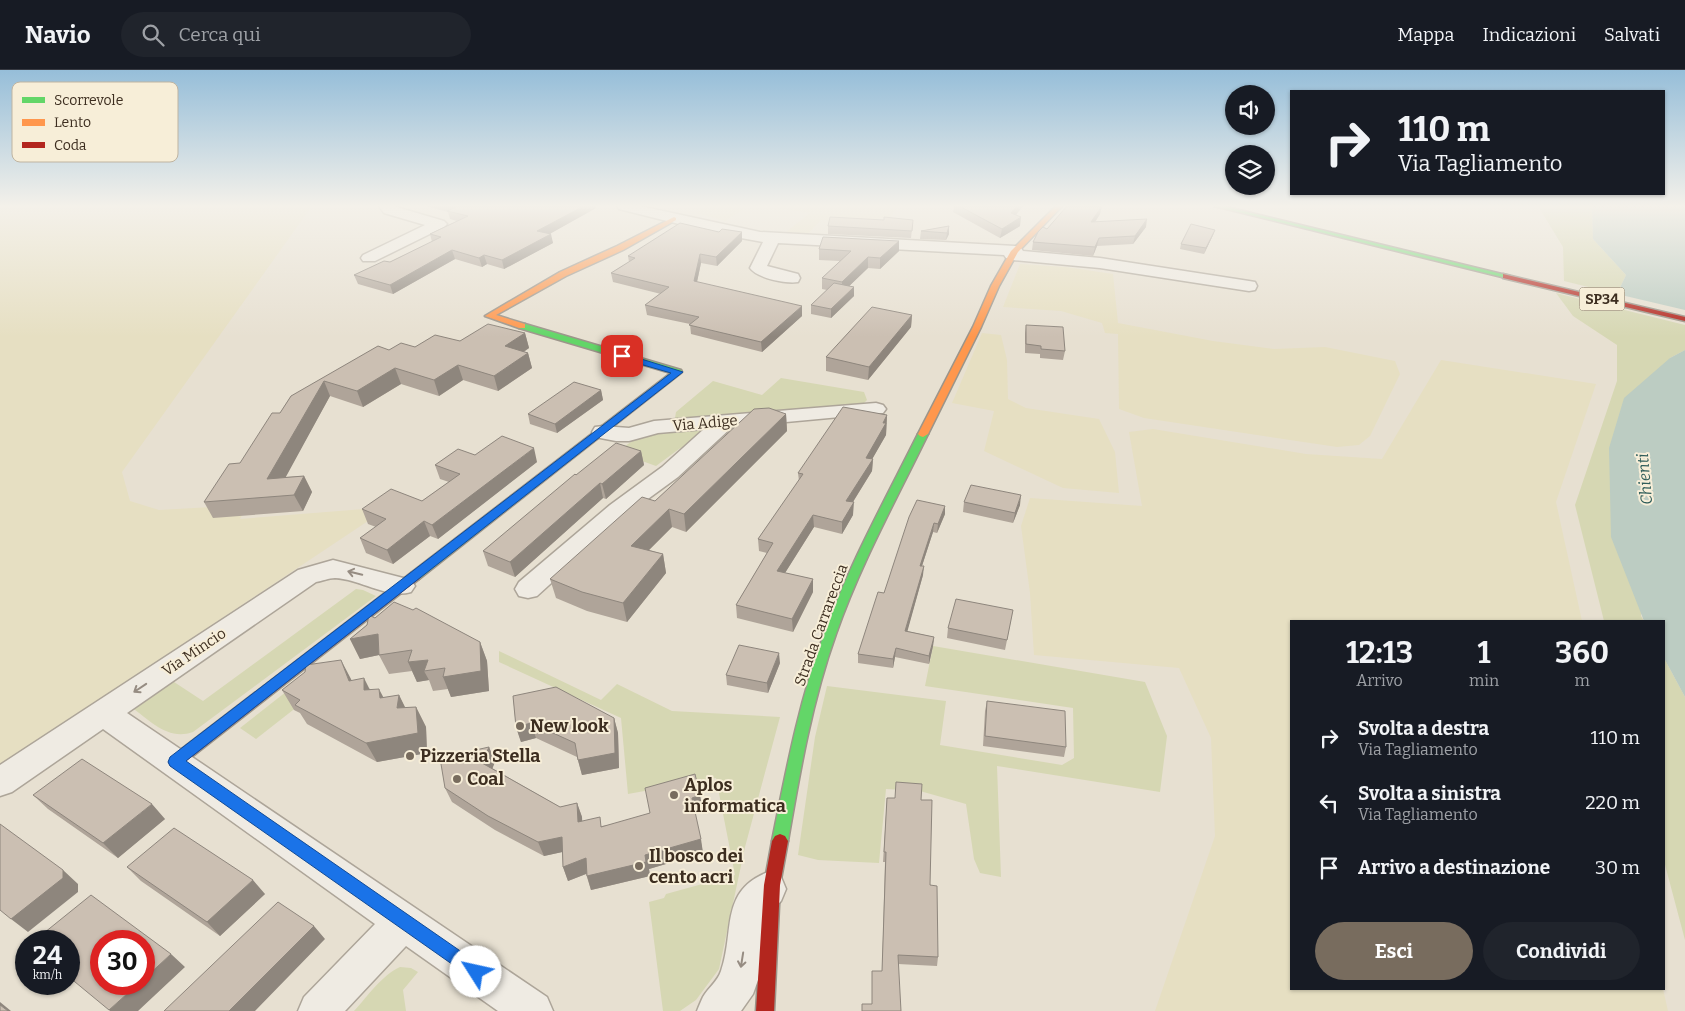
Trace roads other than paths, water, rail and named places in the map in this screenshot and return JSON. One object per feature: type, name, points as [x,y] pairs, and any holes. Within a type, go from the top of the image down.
[{"type":"main road","points":[[175,762],[678,372],[489,316],[563,274],[616,250]]},
{"type":"main road","name":"Strada Carrareccia","points":[[765,1011],[772,885],[800,734],[820,662],[847,590],[935,409],[1016,250]]},
{"type":"main road","name":"SP34","points":[[1404,250],[1685,319]]},
{"type":"street","points":[[369,258],[386,250]]},
{"type":"street","points":[[767,250],[758,268],[766,272],[792,278]]},
{"type":"street","points":[[1006,250],[1013,253],[1126,266],[1249,286]]},
{"type":"street","name":"Via Adige","points":[[603,432],[620,436],[636,435],[654,427],[876,409]]},
{"type":"street","name":"Via Adige","points":[[621,418],[653,424],[654,427]]},
{"type":"street","points":[[528,589],[618,510],[670,472],[724,422]]},
{"type":"street","name":"Via Mincio","points":[[0,782],[307,576],[333,570],[347,571],[402,586]]},
{"type":"street","points":[[103,713],[533,1011]]},
{"type":"street","points":[[717,1011],[739,980],[751,907],[772,885]]},
{"type":"street","points":[[318,1011],[403,922]]},
{"type":"water","points":[[1603,250],[1685,250],[1685,310],[1617,294],[1626,275]]},
{"type":"water","name":"Chienti","points":[[1685,350],[1685,697],[1665,660],[1665,620],[1644,620],[1611,537],[1609,448],[1624,398],[1670,358]]},
{"type":"place","name":"New look","points":[[520,726]]},
{"type":"place","name":"Pizzeria Stella","points":[[410,756]]},
{"type":"place","name":"Coal","points":[[457,779]]},
{"type":"place","name":"Aplos informatica","points":[[674,795]]},
{"type":"place","name":"Il bosco dei cento acri","points":[[639,866]]}]
